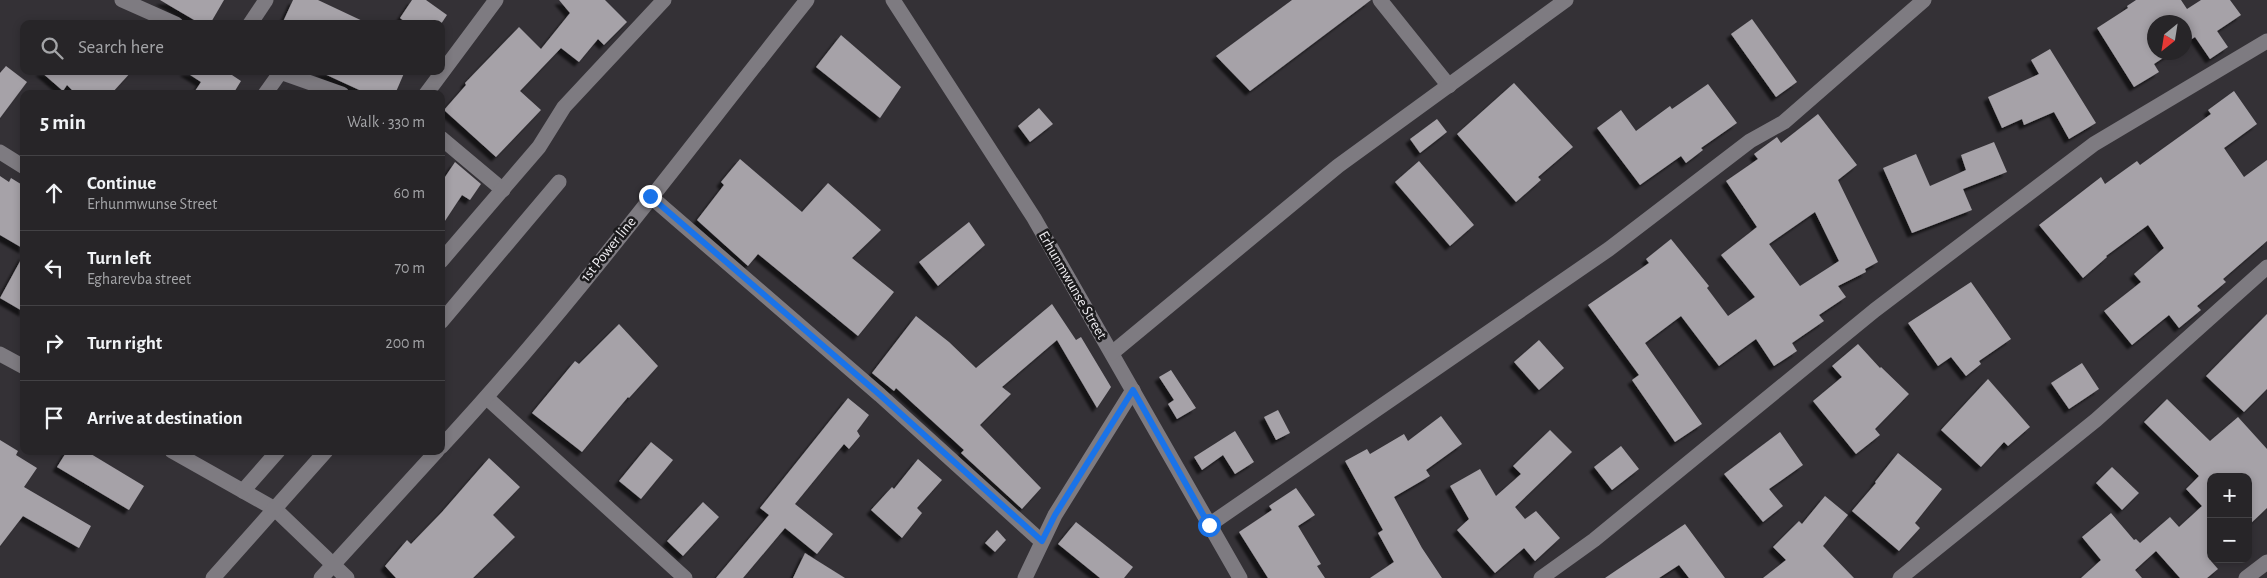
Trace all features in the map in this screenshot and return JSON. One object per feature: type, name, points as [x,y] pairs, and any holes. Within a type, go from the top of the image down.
[{"type":"street","points":[[122,0],[167,20]]},
{"type":"street","points":[[253,20],[266,0]]},
{"type":"street","points":[[445,68],[496,0]]},
{"type":"street","points":[[445,257],[538,147],[564,107],[664,0]]},
{"type":"street","name":"1st Power line","points":[[445,443],[486,398],[806,0]]},
{"type":"street","name":"Erhunmwunse Street","points":[[893,0],[1034,218],[1240,578]]},
{"type":"street","points":[[1380,0],[1449,86]]},
{"type":"street","points":[[1112,353],[1338,166],[1566,0]]},
{"type":"street","points":[[1209,525],[1609,249],[1750,141],[1784,122],[1924,0]]},
{"type":"street","points":[[1541,578],[1601,534],[1875,310],[2094,144],[2267,41]]},
{"type":"street","points":[[267,90],[276,75]]},
{"type":"street","points":[[287,75],[330,90]]},
{"type":"street","points":[[429,90],[440,75]]},
{"type":"street","points":[[445,141],[503,190]]},
{"type":"street","points":[[0,152],[20,164]]},
{"type":"street","points":[[445,317],[559,182]]},
{"type":"street","points":[[650,196],[880,395],[1042,541]]},
{"type":"street","points":[[1900,578],[2096,420],[2267,267]]},
{"type":"street","points":[[0,354],[20,366]]},
{"type":"street","points":[[1025,578],[1055,515],[1133,390]]},
{"type":"street","points":[[486,398],[686,578]]},
{"type":"street","points":[[179,455],[275,509],[346,578]]},
{"type":"street","points":[[243,491],[274,455]]},
{"type":"street","points":[[213,578],[322,455]]},
{"type":"street","points":[[321,578],[433,455]]},
{"type":"street","points":[[2246,578],[2267,562]]},
{"type":"building","points":[[160,0],[224,0],[212,20],[194,20]]},
{"type":"building","points":[[293,0],[318,0],[360,20],[284,20]]},
{"type":"building","points":[[412,0],[426,0],[447,15],[444,20],[403,20],[400,18]]},
{"type":"building","points":[[559,0],[605,0],[627,22],[604,45],[598,39],[579,62],[561,48],[520,91],[541,110],[496,157],[445,109],[466,85],[465,83],[519,27],[541,49],[570,13]]},
{"type":"building","points":[[1292,0],[1371,0],[1250,91],[1216,56]]},
{"type":"building","points":[[2136,0],[2181,0],[2187,9],[2201,0],[2230,0],[2241,15],[2217,31],[2228,47],[2210,59],[2195,37],[2192,39],[2192,15],[2147,15],[2147,60],[2160,60],[2154,64],[2159,72],[2134,87],[2097,28],[2128,8],[2127,6]]},
{"type":"building","points":[[1752,19],[1797,82],[1776,97],[1731,34]]},
{"type":"building","points":[[841,35],[901,87],[880,118],[816,67]]},
{"type":"building","points":[[2050,49],[2096,123],[2069,139],[2054,112],[2024,125],[2022,119],[2002,128],[1988,97],[2039,74],[2031,60]]},
{"type":"building","points":[[6,66],[27,82],[0,118],[0,73]]},
{"type":"building","points":[[45,75],[128,75],[115,90],[72,90],[67,85],[62,90]]},
{"type":"building","points":[[190,75],[232,75],[241,81],[235,90],[196,90],[201,82]]},
{"type":"building","points":[[327,75],[403,75],[397,90],[359,90]]},
{"type":"building","points":[[1514,83],[1573,147],[1538,177],[1541,180],[1516,202],[1457,134]]},
{"type":"building","points":[[1708,84],[1737,123],[1701,148],[1703,150],[1686,163],[1681,156],[1640,185],[1597,128],[1621,110],[1636,131],[1670,106],[1672,109]]},
{"type":"building","points":[[2234,91],[2257,124],[2224,148],[2244,177],[2267,160],[2267,241],[2223,279],[2226,282],[2197,306],[2201,310],[2179,328],[2169,315],[2132,345],[2104,311],[2141,282],[2134,274],[2164,248],[2148,225],[2106,256],[2083,278],[2039,225],[2101,177],[2105,184],[2137,161],[2140,165],[2211,114],[2208,110]]},
{"type":"building","points":[[1039,108],[1053,124],[1030,142],[1018,126]]},
{"type":"building","points":[[1818,114],[1857,165],[1838,180],[1878,262],[1865,269],[1866,272],[1838,286],[1846,297],[1819,315],[1824,321],[1792,343],[1797,351],[1774,366],[1756,339],[1719,366],[1681,316],[1645,343],[1702,424],[1675,442],[1632,380],[1639,375],[1588,305],[1649,263],[1646,259],[1671,239],[1709,286],[1707,288],[1728,316],[1755,297],[1721,255],[1757,227],[1726,181],[1758,159],[1754,154],[1777,137],[1781,143]],"holes":[[[1815,212],[1839,261],[1800,286],[1769,244]]]},
{"type":"building","points":[[1437,119],[1447,132],[1420,153],[1410,139]]},
{"type":"building","points":[[1994,142],[2007,172],[1963,189],[1972,210],[1912,233],[1883,168],[1916,154],[1930,186],[1966,170],[1961,155]]},
{"type":"building","points":[[740,159],[802,212],[828,183],[881,230],[852,258],[894,292],[858,336],[758,254],[748,266],[697,220],[724,185],[721,182]]},
{"type":"building","points":[[1419,161],[1474,225],[1450,246],[1395,182]]},
{"type":"building","points":[[455,162],[481,184],[470,200],[462,195],[445,221],[445,177]]},
{"type":"building","points":[[0,176],[9,182],[11,178],[20,184],[20,247],[0,235]]},
{"type":"building","points":[[969,222],[985,245],[938,286],[919,262]]},
{"type":"building","points":[[20,261],[20,310],[0,298]]},
{"type":"building","points":[[1971,282],[2011,339],[1979,361],[1981,364],[1966,376],[1951,357],[1938,366],[1908,323]]},
{"type":"building","points":[[1052,304],[1076,340],[1081,337],[1111,387],[1097,408],[1057,340],[1002,387],[1011,394],[980,425],[1041,488],[1022,509],[961,453],[964,450],[896,388],[894,391],[872,373],[916,316],[949,342],[976,368]]},
{"type":"building","points":[[2267,314],[2267,389],[2244,412],[2206,376]]},
{"type":"building","points":[[619,324],[658,366],[628,397],[582,452],[532,413],[575,361],[579,364]]},
{"type":"building","points":[[1539,340],[1564,368],[1539,390],[1514,362]]},
{"type":"building","points":[[1858,344],[1880,368],[1909,394],[1875,429],[1880,435],[1856,454],[1813,401],[1842,377],[1832,366]]},
{"type":"building","points":[[2082,363],[2099,389],[2069,409],[2051,383]]},
{"type":"building","points":[[1171,370],[1196,408],[1177,419],[1168,404],[1174,400],[1159,377]]},
{"type":"building","points":[[1988,379],[2030,427],[2008,446],[2004,442],[1981,467],[1941,430]]},
{"type":"building","points":[[848,398],[869,415],[857,431],[860,436],[849,449],[844,444],[795,504],[833,534],[817,554],[785,528],[743,578],[716,578],[769,515],[760,508]]},
{"type":"building","points":[[2167,399],[2210,441],[2238,417],[2267,449],[2267,508],[2252,522],[2252,473],[2207,473],[2207,563],[2213,563],[2218,569],[2207,578],[2180,578],[2156,551],[2135,570],[2142,578],[2081,578],[2101,560],[2082,537],[2111,513],[2134,540],[2136,539],[2140,543],[2170,517],[2179,527],[2202,506],[2186,489],[2199,476],[2144,422]]},
{"type":"building","points":[[1278,410],[1290,433],[1276,440],[1264,417]]},
{"type":"building","points":[[1441,416],[1462,444],[1426,470],[1430,476],[1394,497],[1422,548],[1442,578],[1370,578],[1394,562],[1378,533],[1383,530],[1345,461],[1367,449],[1370,454],[1404,434],[1408,441]]},
{"type":"building","points":[[1550,430],[1572,452],[1515,507],[1525,519],[1536,511],[1560,538],[1535,561],[1524,548],[1495,573],[1457,530],[1469,519],[1450,486],[1480,469],[1496,496],[1521,474],[1513,466]]},
{"type":"building","points":[[1235,431],[1254,462],[1235,474],[1223,455],[1202,470],[1194,457]]},
{"type":"building","points":[[1780,432],[1803,465],[1769,489],[1783,506],[1763,522],[1724,474]]},
{"type":"building","points":[[0,440],[18,451],[16,455],[37,468],[24,487],[91,526],[79,548],[23,516],[0,546]]},
{"type":"building","points":[[651,442],[673,460],[641,499],[619,481]]},
{"type":"building","points":[[1621,446],[1639,469],[1612,490],[1594,467]]},
{"type":"building","points":[[1898,453],[1942,489],[1915,523],[1920,528],[1899,551],[1852,511]]},
{"type":"building","points":[[64,455],[93,455],[144,486],[129,510],[57,467]]},
{"type":"building","points":[[489,458],[520,487],[493,515],[515,537],[473,578],[396,578],[385,566],[407,540],[411,544],[442,512]]},
{"type":"building","points":[[918,459],[942,480],[917,508],[922,513],[902,538],[871,510],[892,487],[894,489]]},
{"type":"building","points":[[2112,467],[2139,493],[2122,510],[2096,483]]},
{"type":"building","points":[[1296,488],[1315,515],[1298,526],[1321,564],[1317,566],[1325,578],[1268,578],[1239,532],[1272,510],[1269,506]]},
{"type":"building","points":[[1825,496],[1848,515],[1823,546],[1854,578],[1763,578],[1786,560],[1773,547],[1799,521],[1802,524]]},
{"type":"building","points":[[703,502],[719,517],[683,556],[667,541]]},
{"type":"building","points":[[1076,522],[1133,567],[1124,578],[1100,578],[1058,544]]},
{"type":"building","points":[[1685,524],[1725,578],[1689,578],[1679,565],[1659,578],[1605,578]]},
{"type":"building","points":[[997,530],[1006,540],[995,552],[985,543]]},
{"type":"building","points":[[805,553],[845,578],[793,578]]},
{"type":"route","points":[[650,196],[880,395],[1042,541],[1055,515],[1133,390],[1209,525]]}]
